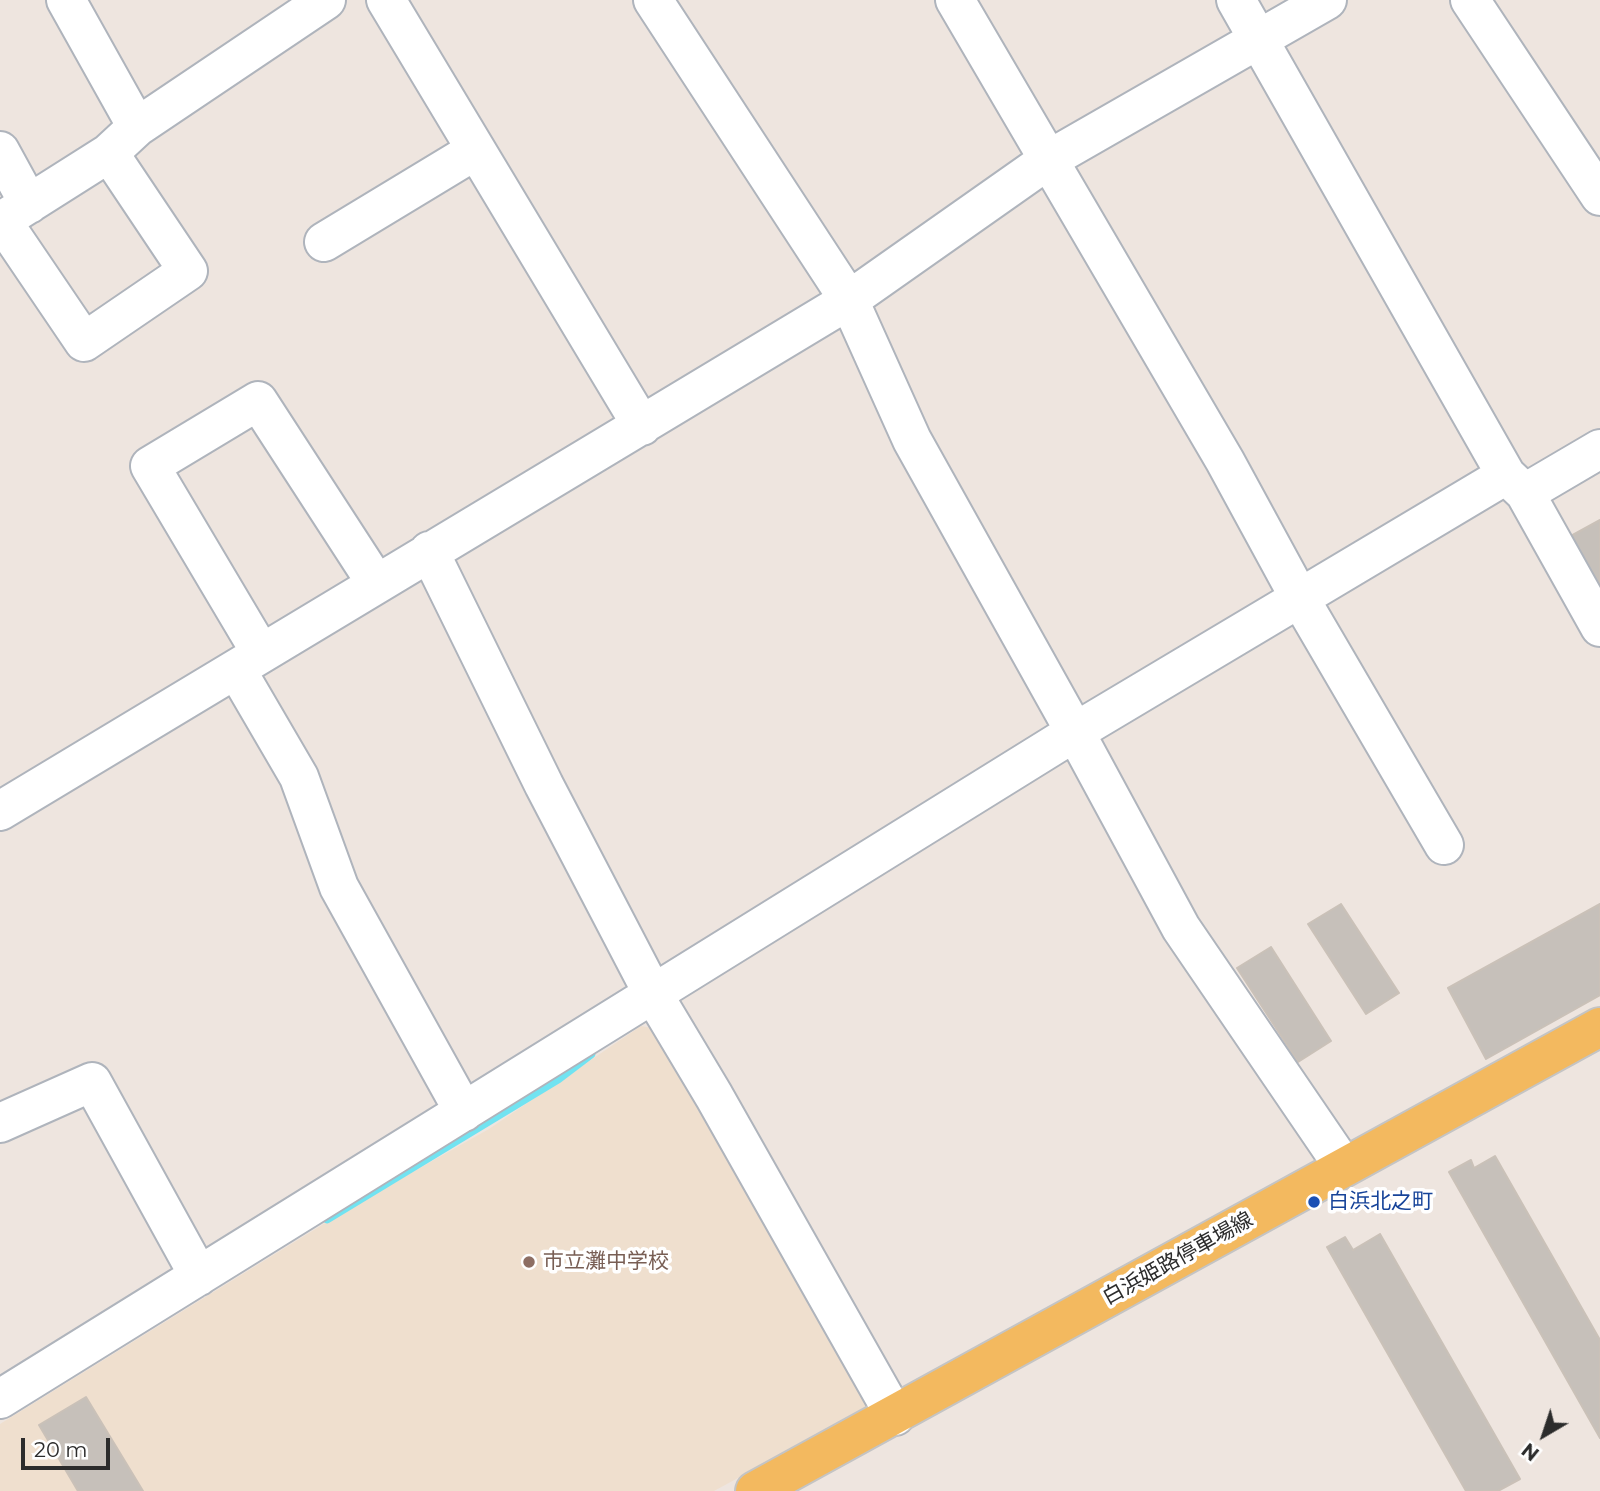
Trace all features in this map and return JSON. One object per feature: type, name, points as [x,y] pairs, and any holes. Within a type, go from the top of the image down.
[{"type":"main road","name":"白浜姫路停車場線","points":[[755,1491],[1600,1027]]},
{"type":"street","points":[[66,0],[137,127]]},
{"type":"street","points":[[10,216],[109,153],[137,127],[326,0]]},
{"type":"street","points":[[386,0],[642,426]]},
{"type":"street","points":[[653,0],[849,300],[912,440],[1181,928],[1344,1167]]},
{"type":"street","points":[[955,0],[1225,461],[1299,597],[1444,845]]},
{"type":"street","points":[[1236,0],[1600,627]]},
{"type":"street","points":[[0,811],[849,300],[1048,160],[1327,0]]},
{"type":"street","points":[[1470,0],[1600,196]]},
{"type":"street","points":[[324,242],[476,150]]},
{"type":"street","points":[[0,151],[10,216],[83,342],[188,271],[109,153]]},
{"type":"street","points":[[376,583],[258,401],[150,466],[249,661],[299,777],[339,887],[464,1111]]},
{"type":"street","points":[[0,1399],[464,1111],[659,1004],[1075,732],[1299,597],[1515,484],[1600,449]]},
{"type":"street","points":[[429,551],[544,785],[659,1004],[895,1416]]},
{"type":"street","points":[[0,1122],[92,1082],[199,1276]]},
{"type":"shaded area","name":"市立灘中学校","points":[[641,1026],[657,1029],[874,1396],[865,1409],[714,1491],[0,1491],[0,1424],[356,1204],[489,1129]]},
{"type":"building","points":[[1600,520],[1600,593],[1569,537]]},
{"type":"building","points":[[1341,904],[1399,993],[1366,1014],[1308,924]]},
{"type":"building","points":[[1600,904],[1600,995],[1486,1059],[1448,988]]},
{"type":"building","points":[[1271,947],[1331,1041],[1298,1062],[1237,968]]},
{"type":"building","points":[[1495,1156],[1600,1340],[1600,1438],[1449,1172],[1471,1160],[1474,1168]]},
{"type":"building","points":[[1380,1234],[1520,1479],[1498,1491],[1466,1491],[1327,1247],[1345,1237],[1353,1250]]},
{"type":"building","points":[[86,1397],[143,1491],[78,1491],[39,1425]]},
{"type":"waterway","points":[[327,1219],[558,1079],[591,1054]]},
{"type":"place","name":"白浜北之町","points":[[1314,1202]]},
{"type":"place","name":"市立灘中学校","points":[[529,1262]]}]
